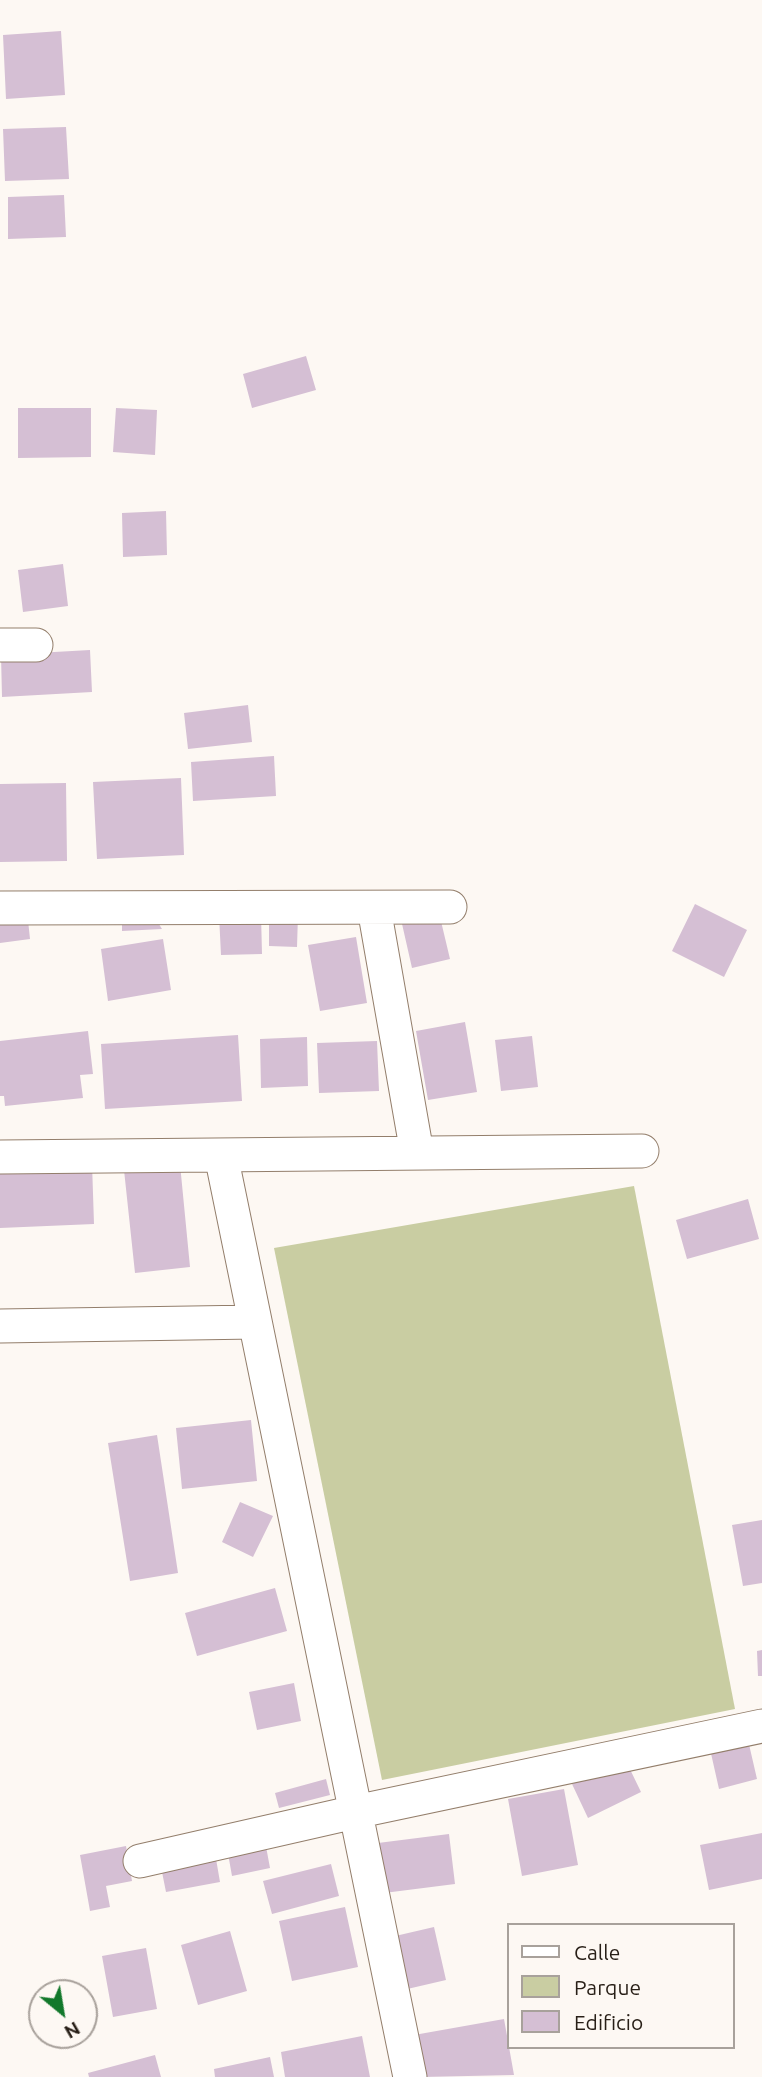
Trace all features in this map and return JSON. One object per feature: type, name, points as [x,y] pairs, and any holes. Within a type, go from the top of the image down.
[{"type":"street","points":[[0,645],[36,645]]},
{"type":"street","points":[[0,908],[450,907]]},
{"type":"street","points":[[374,908],[417,1153]]},
{"type":"street","points":[[0,1157],[642,1151]]},
{"type":"street","points":[[221,1155],[410,2077]]},
{"type":"street","points":[[0,1326],[255,1322]]},
{"type":"street","points":[[140,1861],[355,1812],[762,1726]]},
{"type":"green space","points":[[634,1186],[735,1709],[382,1780],[274,1248]]},
{"type":"building","points":[[61,31],[65,95],[6,99],[3,35]]},
{"type":"building","points":[[66,127],[69,179],[5,181],[3,129]]},
{"type":"building","points":[[64,195],[66,237],[8,239],[8,197]]},
{"type":"building","points":[[306,356],[316,390],[252,408],[243,374]]},
{"type":"building","points":[[18,408],[91,408],[91,457],[18,458]]},
{"type":"building","points":[[116,408],[157,410],[155,455],[113,452]]},
{"type":"building","points":[[166,511],[167,555],[123,557],[122,513]]},
{"type":"building","points":[[63,564],[68,606],[23,612],[18,570]]},
{"type":"building","points":[[90,650],[92,692],[2,697],[1,655]]},
{"type":"building","points":[[248,705],[252,742],[188,749],[184,713]]},
{"type":"building","points":[[274,756],[276,796],[193,801],[191,762]]},
{"type":"building","points":[[181,778],[184,855],[97,859],[93,782]]},
{"type":"building","points":[[66,783],[67,861],[0,862],[0,784]]},
{"type":"building","points":[[25,892],[30,939],[0,943],[0,895]]},
{"type":"building","points":[[695,904],[747,930],[724,977],[672,951]]},
{"type":"building","points":[[261,914],[262,954],[221,955],[219,915]]},
{"type":"building","points":[[269,915],[298,915],[297,947],[269,946]]},
{"type":"building","points":[[400,915],[440,917],[450,959],[412,968]]},
{"type":"building","points":[[157,921],[162,929],[122,931],[122,922]]},
{"type":"building","points":[[356,937],[367,1003],[320,1011],[308,945]]},
{"type":"building","points":[[163,939],[171,990],[108,1001],[101,949]]},
{"type":"building","points":[[465,1022],[477,1092],[428,1100],[416,1031]]},
{"type":"building","points":[[88,1031],[93,1074],[80,1075],[83,1098],[5,1106],[4,1096],[0,1096],[0,1041]]},
{"type":"building","points":[[238,1035],[242,1101],[105,1109],[101,1044]]},
{"type":"building","points":[[532,1036],[538,1087],[501,1091],[495,1040]]},
{"type":"building","points":[[307,1037],[308,1086],[261,1088],[260,1039]]},
{"type":"building","points":[[377,1041],[379,1091],[319,1093],[317,1043]]},
{"type":"building","points":[[92,1163],[94,1224],[0,1228],[0,1167]]},
{"type":"building","points":[[180,1164],[190,1267],[135,1273],[124,1170]]},
{"type":"building","points":[[748,1199],[759,1239],[687,1259],[676,1220]]},
{"type":"building","points":[[251,1420],[257,1481],[182,1489],[176,1428]]},
{"type":"building","points":[[157,1435],[178,1573],[130,1581],[108,1443]]},
{"type":"building","points":[[240,1502],[273,1516],[253,1557],[222,1542]]},
{"type":"building","points":[[762,1520],[762,1583],[743,1586],[732,1525]]},
{"type":"building","points":[[275,1588],[287,1631],[197,1656],[185,1613]]},
{"type":"building","points":[[762,1650],[762,1676],[758,1676],[757,1651]]},
{"type":"building","points":[[294,1683],[301,1721],[257,1730],[249,1692]]},
{"type":"building","points":[[748,1740],[757,1779],[719,1789],[710,1749]]},
{"type":"building","points":[[625,1759],[641,1792],[588,1818],[572,1784]]},
{"type":"building","points":[[326,1779],[330,1795],[279,1808],[275,1793]]},
{"type":"building","points":[[564,1789],[578,1865],[522,1876],[508,1799]]},
{"type":"building","points":[[762,1833],[762,1879],[709,1890],[700,1845]]},
{"type":"building","points":[[449,1834],[455,1884],[384,1893],[378,1843]]},
{"type":"building","points":[[265,1841],[270,1868],[232,1876],[227,1848]]},
{"type":"building","points":[[126,1846],[132,1881],[106,1886],[110,1907],[90,1911],[80,1855]]},
{"type":"building","points":[[215,1853],[220,1882],[166,1892],[160,1862]]},
{"type":"building","points":[[331,1864],[339,1896],[272,1914],[263,1881]]},
{"type":"building","points":[[345,1907],[358,1967],[292,1981],[279,1921]]},
{"type":"building","points":[[434,1927],[446,1980],[403,1990],[391,1937]]},
{"type":"building","points":[[230,1931],[247,1991],[198,2005],[181,1945]]},
{"type":"building","points":[[146,1948],[157,2009],[113,2017],[102,1956]]},
{"type":"building","points":[[504,2019],[506,2049],[509,2049],[514,2075],[422,2077],[414,2035]]},
{"type":"building","points":[[362,2036],[370,2077],[285,2077],[281,2052]]},
{"type":"building","points":[[155,2055],[161,2077],[89,2077],[88,2073]]},
{"type":"building","points":[[270,2057],[274,2077],[215,2077],[214,2069]]}]
